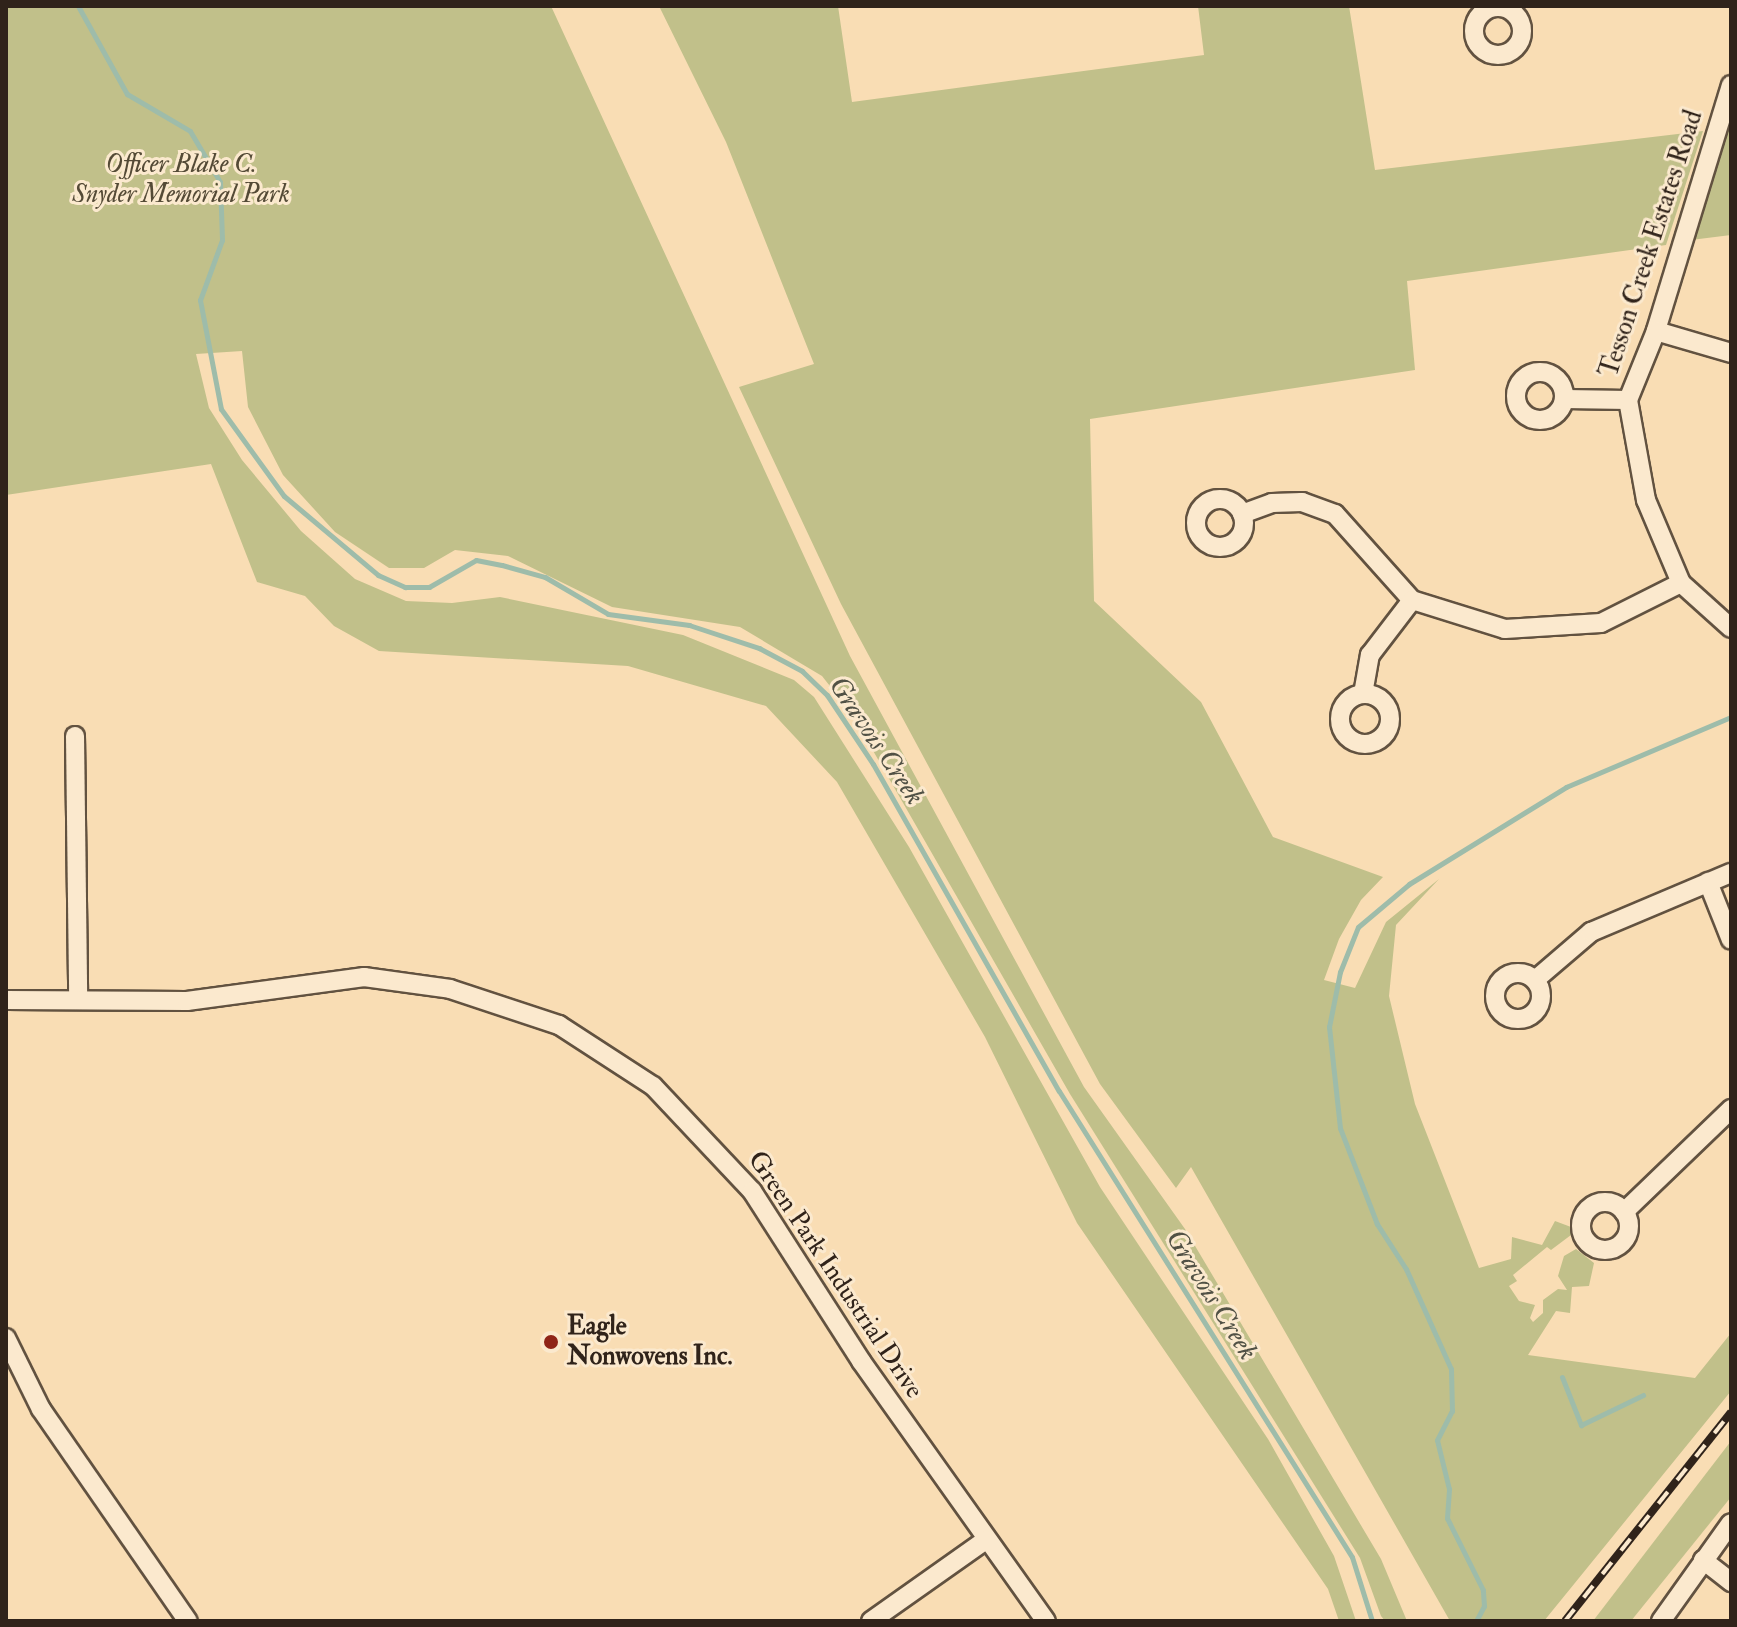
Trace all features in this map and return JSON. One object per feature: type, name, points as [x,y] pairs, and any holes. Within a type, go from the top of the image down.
[{"type":"street","name":"Tesson Creek Estates Road","points":[[1731,85],[1656,331],[1628,400],[1646,500],[1681,583],[1731,628]]},
{"type":"street","points":[[1656,331],[1731,353]]},
{"type":"street","points":[[1565,399],[1628,400]]},
{"type":"street","points":[[1242,514],[1272,503],[1302,502],[1335,514],[1412,600],[1505,629],[1601,623],[1681,583]]},
{"type":"street","points":[[1363,694],[1370,655],[1412,600]]},
{"type":"street","points":[[75,736],[78,1000]]},
{"type":"street","points":[[1535,980],[1591,932],[1731,873]]},
{"type":"street","points":[[1708,882],[1731,940]]},
{"type":"street","name":"Green Park Industrial Drive","points":[[6,1000],[187,1001],[364,977],[450,989],[559,1025],[653,1086],[752,1191],[861,1361],[1046,1621]]},
{"type":"street","points":[[1624,1212],[1731,1109]]},
{"type":"street","points":[[6,1338],[41,1409],[188,1621]]},
{"type":"street","points":[[1661,1621],[1731,1523]]},
{"type":"street","points":[[871,1621],[986,1540]]},
{"type":"street","points":[[1703,1560],[1731,1582]]},
{"type":"green space","name":"Officer Blake C. Snyder Memorial Park","points":[[6,6],[551,6],[850,656],[1084,1087],[1185,1229],[1381,1559],[1407,1621],[1385,1621],[1381,1616],[1360,1558],[1070,1094],[852,714],[822,676],[740,627],[612,607],[508,556],[455,550],[424,568],[389,568],[335,532],[283,475],[248,407],[242,351],[196,354],[209,408],[242,460],[301,531],[355,579],[406,601],[452,603],[500,597],[683,635],[794,680],[814,697],[909,847],[1100,1187],[1268,1439],[1334,1556],[1356,1621],[1339,1621],[1328,1589],[1077,1223],[985,1037],[837,782],[766,706],[628,666],[379,651],[334,626],[305,596],[257,582],[211,464],[6,495]]},
{"type":"green space","points":[[659,6],[838,6],[852,102],[1204,55],[1198,6],[1349,6],[1375,170],[1703,131],[1666,245],[1407,281],[1415,370],[1090,419],[1094,601],[1201,702],[1273,837],[1383,877],[1361,900],[1339,939],[1324,980],[1355,988],[1386,922],[1439,879],[1396,925],[1389,996],[1415,1104],[1479,1268],[1511,1259],[1512,1237],[1542,1245],[1555,1221],[1571,1227],[1571,1235],[1551,1250],[1547,1247],[1513,1275],[1517,1281],[1509,1286],[1519,1301],[1535,1305],[1530,1318],[1533,1322],[1543,1313],[1543,1300],[1558,1289],[1567,1290],[1558,1276],[1564,1256],[1576,1249],[1594,1263],[1589,1286],[1572,1287],[1570,1313],[1556,1311],[1528,1355],[1695,1378],[1731,1333],[1731,1391],[1544,1621],[1450,1621],[1191,1167],[1176,1188],[1100,1084],[841,604],[739,387],[814,364],[726,142]]},
{"type":"green space","points":[[1731,128],[1731,235],[1691,240],[1728,129]]},
{"type":"green space","points":[[1731,1441],[1731,1497],[1631,1621],[1593,1621]]},
{"type":"waterway","name":"Gravois Creek","points":[[78,6],[127,94],[190,131],[220,182],[222,240],[200,300],[221,409],[284,496],[378,575],[405,587],[429,587],[476,560],[502,565],[545,577],[608,614],[689,625],[759,648],[802,671],[827,695],[873,764],[1059,1091],[1352,1557],[1372,1621]]},
{"type":"waterway","points":[[1476,1621],[1484,1606],[1483,1590],[1447,1518],[1449,1489],[1437,1440],[1452,1411],[1451,1369],[1406,1269],[1377,1224],[1340,1128],[1329,1027],[1340,972],[1358,927],[1409,884],[1566,787],[1731,717]]},
{"type":"waterway","points":[[1562,1377],[1581,1425],[1643,1395]]},
{"type":"railway","points":[[1565,1621],[1731,1412]]},
{"type":"place","name":"Eagle Nonwovens Inc.","points":[[551,1342]]}]
